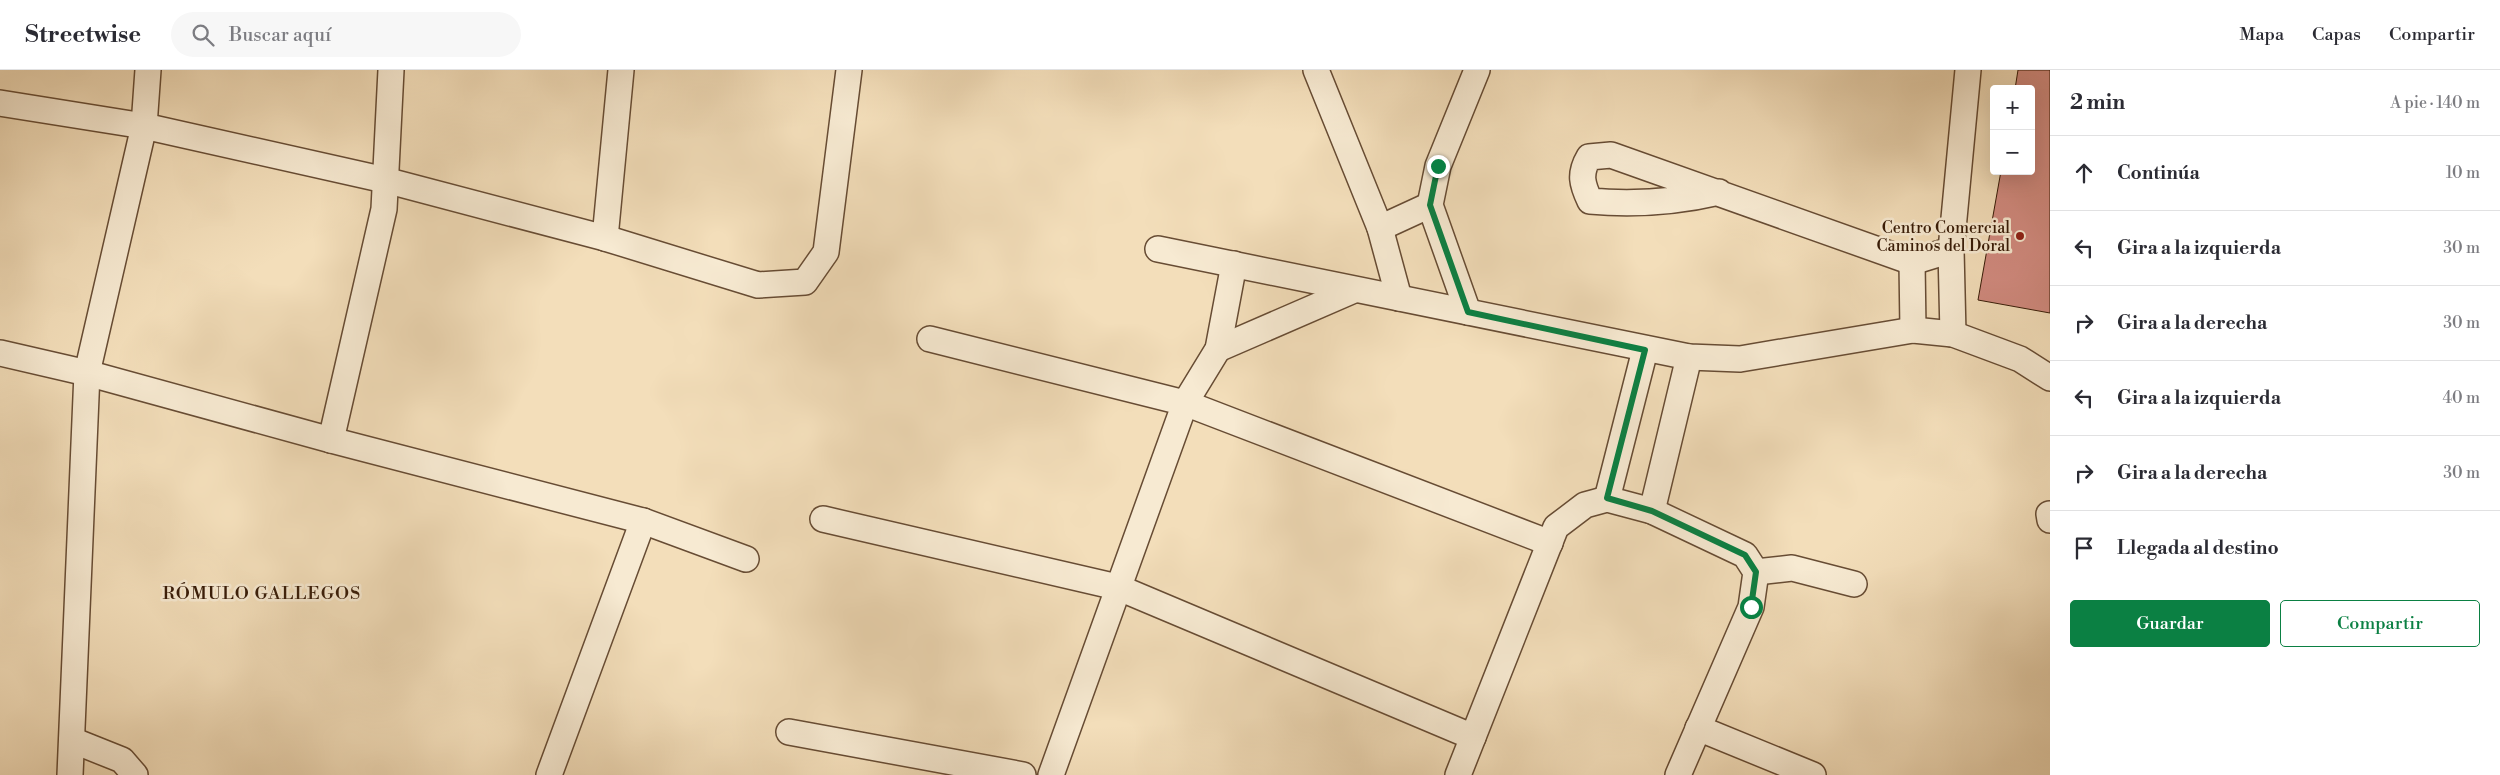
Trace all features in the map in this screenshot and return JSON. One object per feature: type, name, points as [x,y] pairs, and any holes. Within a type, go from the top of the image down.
[{"type":"street","points":[[70,775],[87,373],[144,126],[148,70]]},
{"type":"street","points":[[331,440],[384,208],[391,70]]},
{"type":"street","points":[[605,238],[621,70]]},
{"type":"street","points":[[0,103],[144,126],[385,180],[605,238],[758,286],[805,282],[826,252],[850,70]]},
{"type":"street","points":[[1316,70],[1380,228],[1400,298]]},
{"type":"street","points":[[1468,312],[1430,205],[1438,166],[1477,70]]},
{"type":"street","points":[[1953,334],[1951,250],[1968,70]]},
{"type":"street","points":[[1719,192],[1912,262],[1951,250]]},
{"type":"street","points":[[1380,228],[1430,205]]},
{"type":"street","points":[[1158,249],[1645,350],[1689,357],[1740,359],[1913,330],[1953,334],[2020,359],[2050,378]]},
{"type":"street","points":[[1912,262],[1913,330]]},
{"type":"street","points":[[1051,775],[1117,587],[1185,403],[1218,349],[1234,264]]},
{"type":"street","points":[[1218,349],[1354,290]]},
{"type":"street","points":[[930,339],[1185,403],[1550,543]]},
{"type":"street","points":[[1607,498],[1645,350]]},
{"type":"street","points":[[0,353],[87,373],[331,440],[643,521],[746,559]]},
{"type":"street","points":[[1652,511],[1689,357]]},
{"type":"street","points":[[1458,775],[1556,527],[1585,505],[1607,498],[1652,511],[1745,555],[1756,572],[1751,607],[1678,775]]},
{"type":"street","points":[[2050,514],[2050,520]]},
{"type":"street","points":[[823,519],[1117,587],[1472,737]]},
{"type":"street","points":[[549,775],[643,521]]},
{"type":"street","points":[[1756,572],[1792,568],[1854,584]]},
{"type":"street","points":[[1698,728],[1813,775]]},
{"type":"street","points":[[789,732],[1022,775]]},
{"type":"street","points":[[72,740],[122,760],[136,775]]},
{"type":"building","name":"Centro Comercial Caminos del Doral","points":[[2018,70],[2050,70],[2050,313],[1978,300],[2000,175],[2035,175],[2035,85],[2016,85]]},
{"type":"place","name":"Centro Comercial Caminos del Doral","points":[[2020,236]]},
{"type":"district","name":"RÓMULO GALLEGOS","points":[[262,593]]},
{"type":"route","points":[[1438,166],[1430,205],[1468,312],[1645,350],[1607,498],[1652,511],[1745,555],[1756,572],[1751,607]]}]
